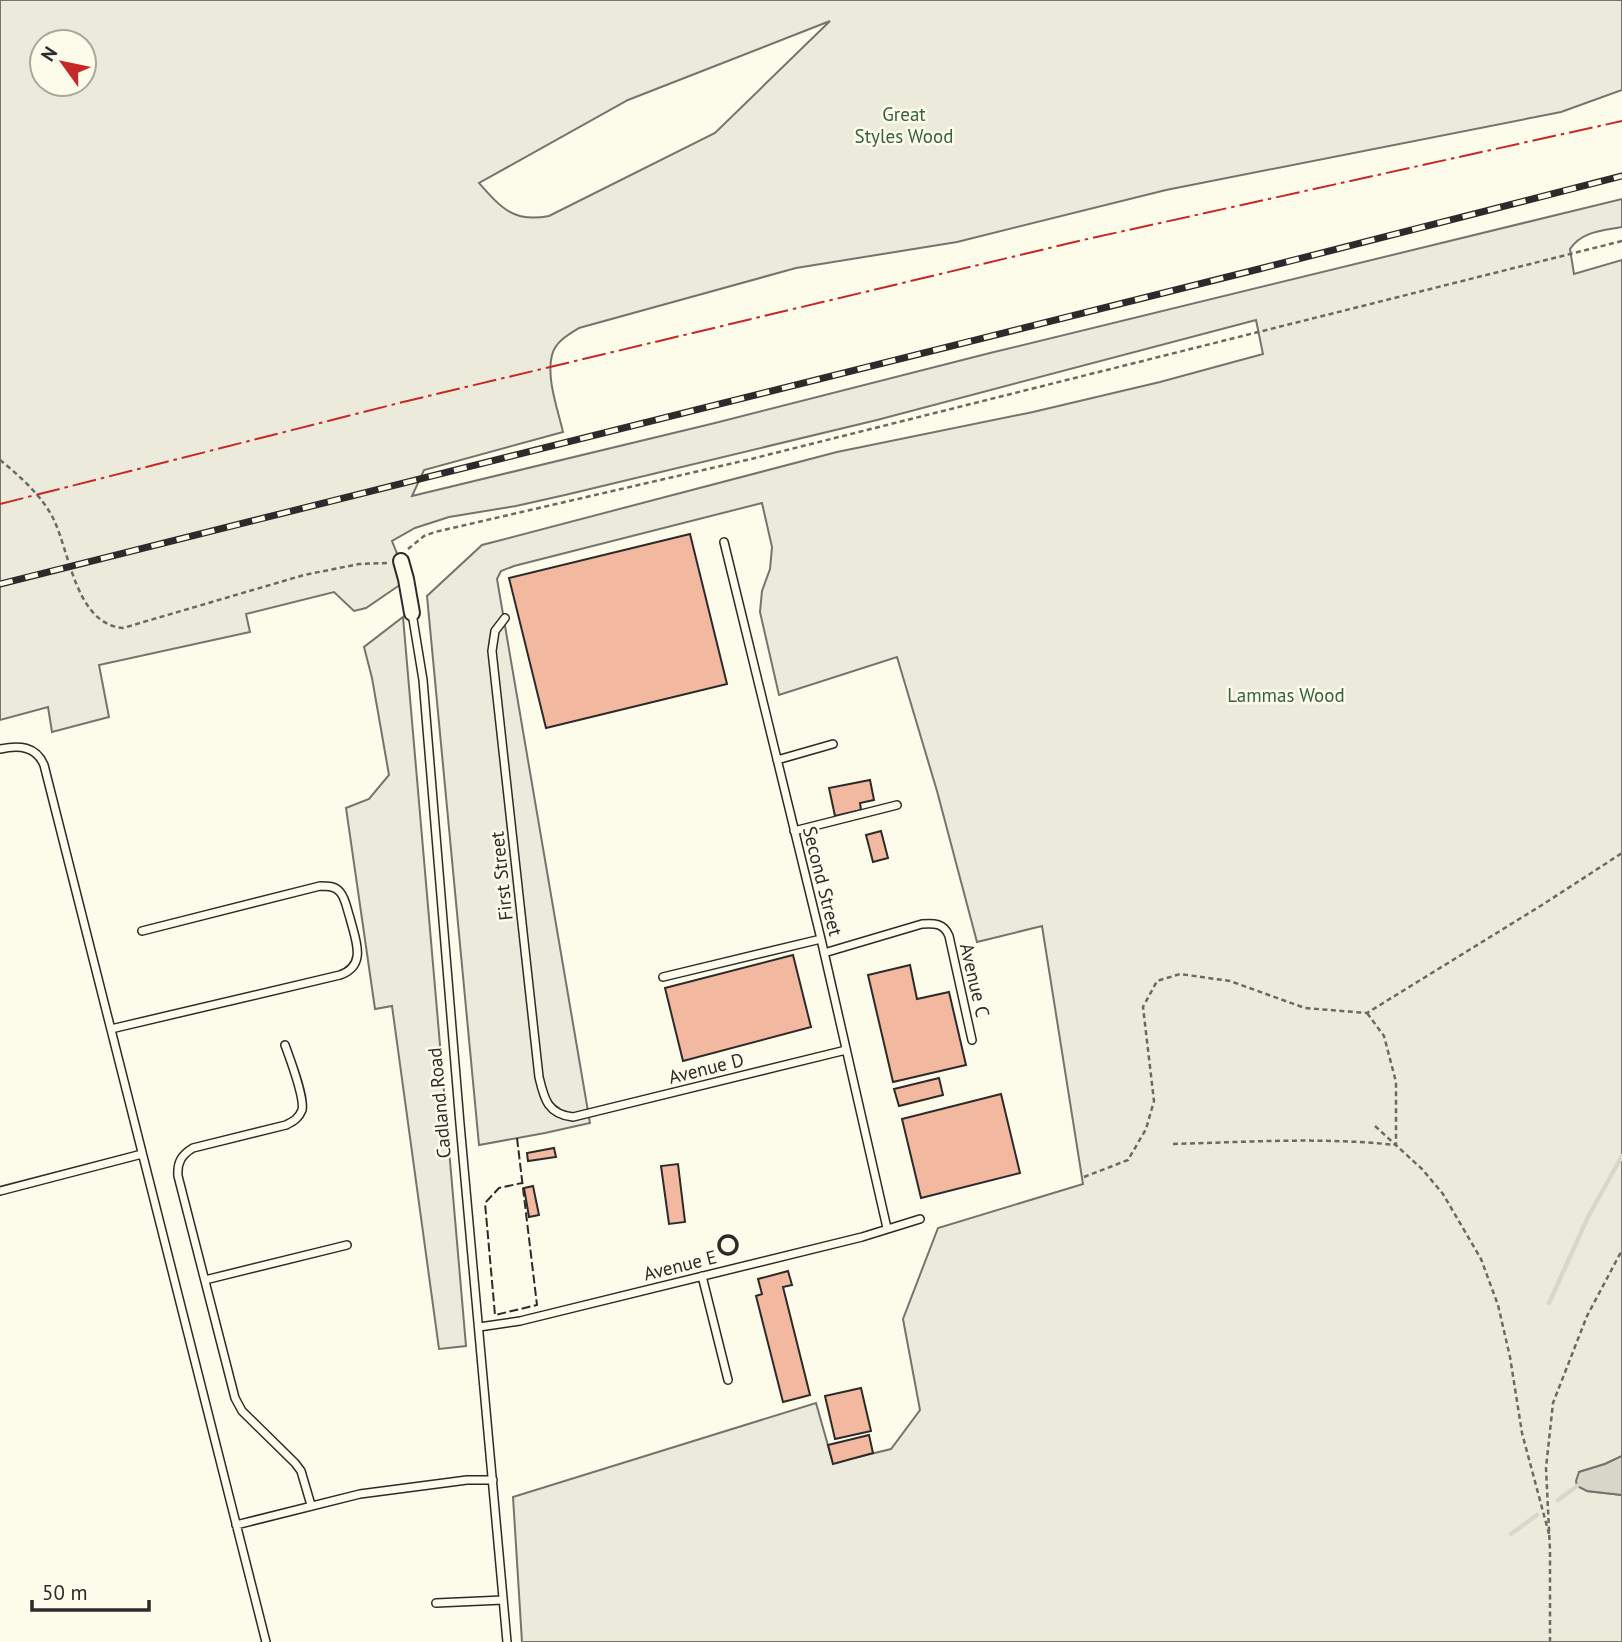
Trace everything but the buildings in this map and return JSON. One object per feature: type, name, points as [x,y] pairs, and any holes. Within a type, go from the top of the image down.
[{"type":"street","name":"Cadland Road","points":[[401,561],[411,613]]},
{"type":"lane","name":"Second Street","points":[[724,542],[821,939],[887,1228]]},
{"type":"lane","name":"Cadland Road","points":[[411,613],[423,680],[457,1096],[507,1642]]},
{"type":"lane","name":"First Street","points":[[505,618],[495,631],[492,651],[539,1077],[545,1100],[550,1107],[565,1116],[573,1116]]},
{"type":"lane","points":[[777,760],[833,744]]},
{"type":"lane","points":[[0,750],[18,747],[32,749],[44,765],[266,1642]]},
{"type":"lane","points":[[794,831],[897,805]]},
{"type":"lane","points":[[111,1029],[340,975],[356,963],[358,951],[342,894],[334,887],[328,886],[142,931]]},
{"type":"lane","name":"Avenue C","points":[[824,953],[922,925],[936,923],[943,926],[948,936],[972,1040]]},
{"type":"lane","points":[[663,977],[821,939]]},
{"type":"lane","points":[[285,1045],[303,1101],[302,1109],[294,1121],[193,1148],[182,1156],[178,1176],[235,1398],[242,1411],[301,1471],[311,1505]]},
{"type":"lane","name":"Avenue D","points":[[573,1116],[846,1050]]},
{"type":"lane","points":[[0,1191],[142,1154]]},
{"type":"lane","name":"Avenue E","points":[[480,1327],[520,1321],[862,1237],[920,1219]]},
{"type":"lane","points":[[205,1280],[347,1245]]},
{"type":"lane","points":[[702,1276],[728,1380]]},
{"type":"lane","points":[[236,1525],[372,1492],[467,1480],[493,1480]]},
{"type":"lane","points":[[436,1603],[503,1600]]},
{"type":"path","points":[[0,460],[44,503],[54,519],[80,593],[88,606],[113,627],[122,628],[339,567],[401,561],[414,543],[435,532],[751,459],[1622,241]]},
{"type":"path","points":[[1084,1177],[1128,1160],[1146,1129],[1154,1101],[1143,1007],[1157,981],[1180,974],[1230,981],[1305,1008],[1367,1013],[1622,853]]},
{"type":"path","points":[[1367,1013],[1384,1036],[1396,1082],[1396,1145]]},
{"type":"path","points":[[1375,1126],[1422,1169],[1443,1194],[1481,1259],[1498,1305],[1510,1357],[1522,1433],[1549,1534]]},
{"type":"path","points":[[1173,1144],[1295,1140],[1396,1145]]},
{"type":"path","points":[[1550,1642],[1546,1468],[1553,1403],[1587,1315],[1622,1250]]},
{"type":"green space","points":[[0,0],[1622,0],[1622,90],[1561,112],[1166,190],[957,242],[796,268],[579,328],[556,346],[552,355],[550,374],[563,432],[424,470],[412,496],[1622,199],[1622,227],[1586,235],[1570,249],[1574,274],[1622,260],[1622,1456],[1579,1472],[1587,1491],[1622,1495],[1622,1642],[522,1642],[513,1497],[816,1403],[833,1463],[891,1449],[920,1410],[903,1319],[938,1228],[1083,1184],[1042,926],[977,942],[937,791],[897,657],[779,695],[760,612],[772,547],[762,503],[514,566],[501,571],[497,579],[590,1123],[479,1145],[427,596],[482,545],[837,452],[1033,412],[1263,354],[1256,320],[877,420],[565,495],[449,517],[415,528],[392,541],[410,578],[366,608],[354,611],[334,592],[246,614],[250,632],[99,665],[109,717],[52,732],[48,707],[0,720]],"holes":[[[830,21],[715,133],[549,216],[537,218],[517,215],[494,200],[479,183],[628,100]]]},
{"type":"green space","points":[[403,617],[466,1346],[439,1349],[392,1006],[375,1009],[346,808],[369,799],[389,775],[364,647]]},
{"type":"shaded area","points":[[1622,1456],[1622,1495],[1587,1491],[1577,1486],[1579,1472]]},
{"type":"waterway","points":[[1549,1303],[1588,1217],[1622,1156]]},
{"type":"waterway","points":[[1558,1500],[1577,1486]]},
{"type":"waterway","points":[[1511,1534],[1537,1515]]},
{"type":"railway","points":[[0,584],[1622,176]]},
{"type":"fence","points":[[517,1138],[537,1305],[495,1315],[485,1203],[499,1188],[522,1183]]},
{"type":"wall","points":[[724,1236],[732,1236],[737,1245],[735,1252],[724,1254],[719,1249],[719,1241],[724,1236]]},
{"type":"power","points":[[0,504],[403,402],[1083,240],[1622,121]]},
{"type":"park label","name":"Great Styles Wood","points":[[904,125]]},
{"type":"park label","name":"Lammas Wood","points":[[1286,695]]}]
